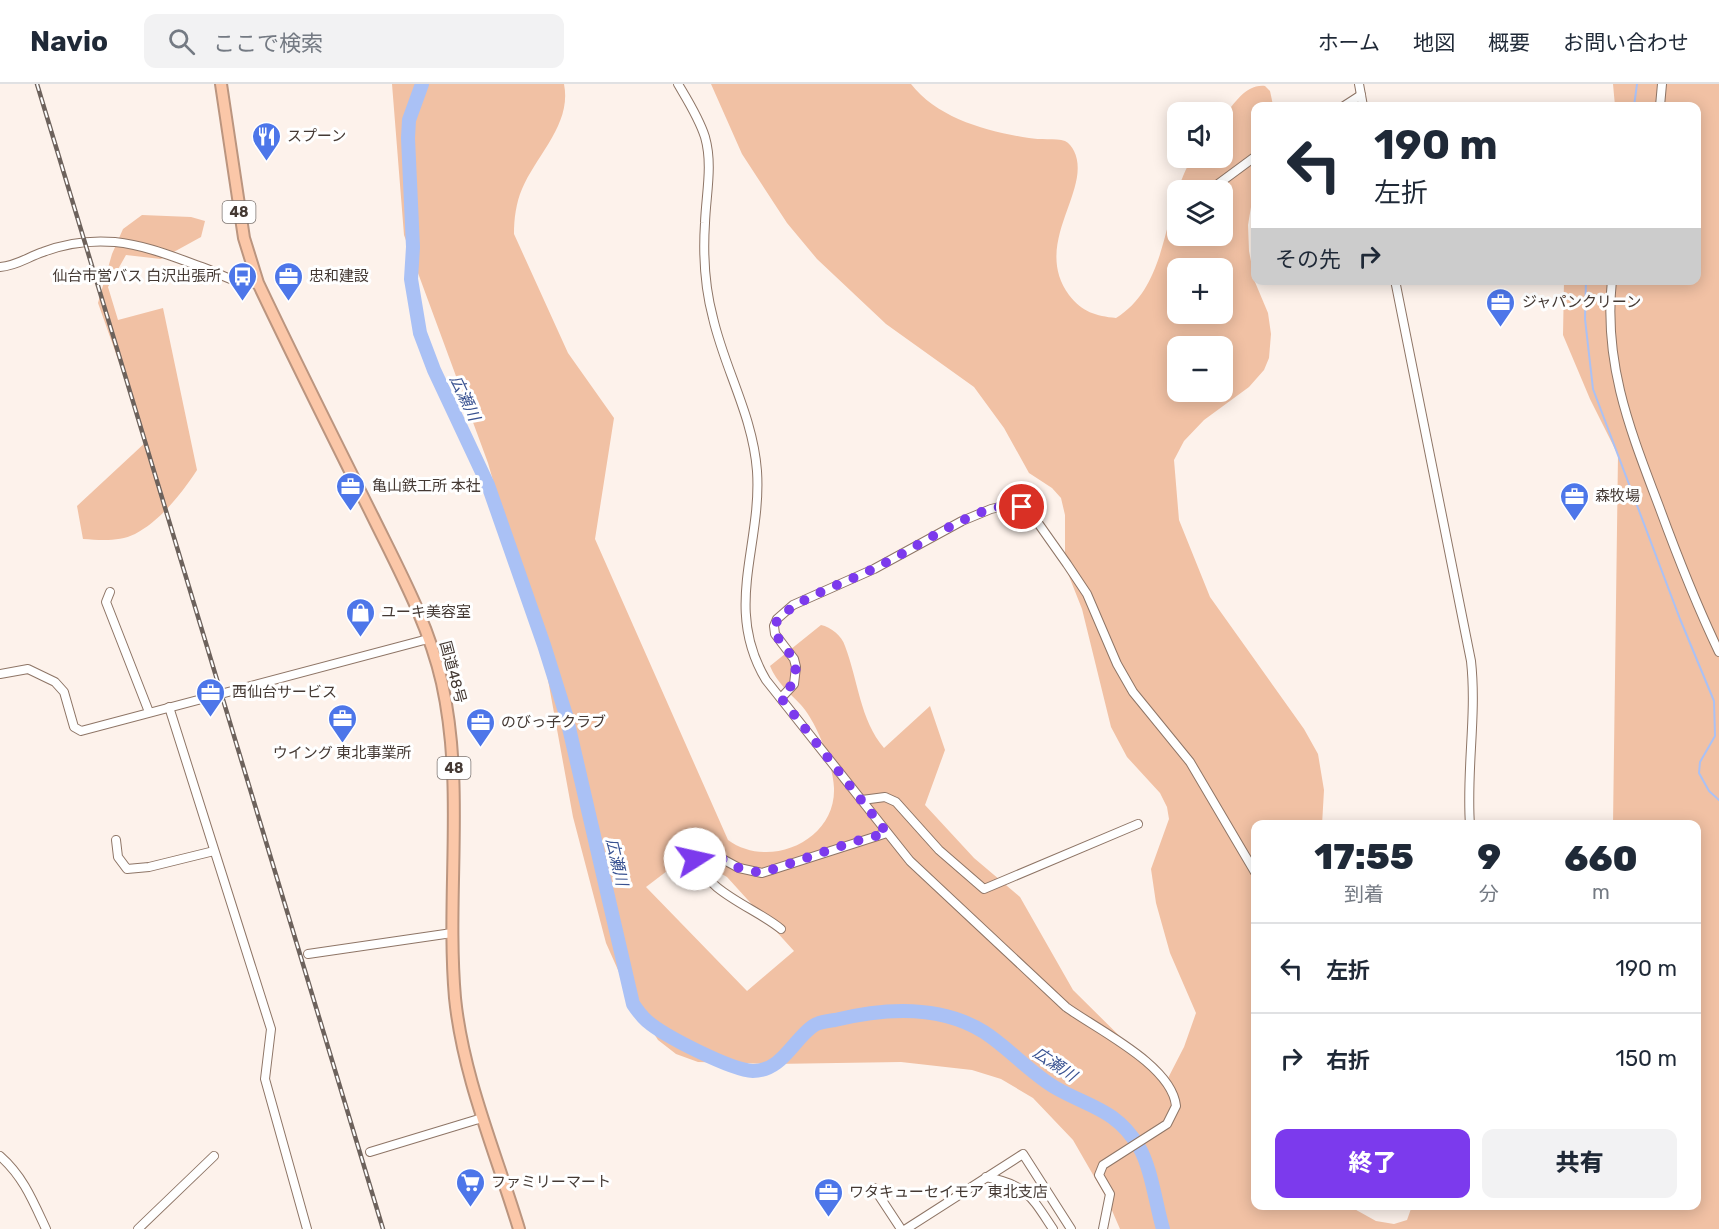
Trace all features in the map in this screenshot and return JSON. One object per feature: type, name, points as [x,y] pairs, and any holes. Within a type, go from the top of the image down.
[{"type":"highway","name":"国道48号","points":[[221,84],[244,238],[258,283],[389,550],[428,639],[444,694],[453,752],[452,933],[460,1040],[482,1118],[519,1229]]},
{"type":"street","points":[[678,84],[701,127],[707,148],[709,172],[705,225],[709,295],[713,318],[741,397],[754,445],[757,486],[745,598],[748,639],[755,661],[781,698],[887,833],[939,891],[1006,948],[1066,1007],[1090,1025],[1130,1047],[1145,1060],[1175,1099],[1176,1106],[1167,1124],[1102,1165],[1099,1175],[1110,1194],[1103,1229]]},
{"type":"street","points":[[1359,84],[1362,102]]},
{"type":"street","points":[[1660,102],[1662,84]]},
{"type":"street","points":[[1350,102],[1361,95]]},
{"type":"street","points":[[1224,180],[1251,160]]},
{"type":"street","points":[[0,267],[13,265],[63,246],[85,242],[113,242],[132,244],[168,255],[243,285],[258,283]]},
{"type":"street","points":[[1396,285],[1471,661],[1473,685],[1469,761],[1470,820]]},
{"type":"street","points":[[1612,285],[1610,307],[1617,386],[1630,429],[1696,605],[1719,652]]},
{"type":"street","points":[[781,698],[794,684],[796,667],[794,659],[775,634],[774,626],[777,619],[793,605],[874,569],[962,521],[991,509],[1008,505],[1022,507],[1031,513],[1087,594],[1117,664],[1133,692],[1190,762],[1251,866]]},
{"type":"street","points":[[110,592],[106,602],[149,712]]},
{"type":"street","points":[[0,674],[24,668],[55,682],[64,692],[72,722],[78,730],[428,639]]},
{"type":"street","points":[[169,707],[271,1029],[265,1079],[307,1229]]},
{"type":"street","points":[[862,800],[885,797],[896,802],[939,850],[984,889],[1138,824]]},
{"type":"street","points":[[781,929],[734,900],[715,884],[698,864],[695,856],[697,852],[704,849],[739,868],[762,873],[887,833]]},
{"type":"street","points":[[116,840],[118,856],[127,869],[150,867],[214,851]]},
{"type":"street","points":[[309,954],[452,933]]},
{"type":"street","points":[[370,1152],[482,1118]]},
{"type":"street","points":[[874,1188],[903,1229],[1023,1154],[1071,1229]]},
{"type":"street","points":[[0,1156],[12,1166],[27,1186],[46,1229]]},
{"type":"street","points":[[138,1229],[214,1156]]},
{"type":"street","points":[[986,1177],[1013,1182],[1024,1190],[1053,1229]]},
{"type":"shaded area","points":[[392,84],[564,84],[563,112],[552,138],[522,189],[516,211],[514,234],[568,353],[614,418],[595,539],[728,840],[744,849],[762,852],[780,851],[812,836],[824,823],[832,807],[833,778],[818,733],[807,713],[779,682],[770,666],[821,625],[829,628],[836,632],[844,642],[865,712],[876,737],[884,748],[930,706],[945,750],[925,805],[974,858],[1020,897],[1073,990],[1166,1082],[1184,1047],[1196,1013],[1170,953],[1156,903],[1151,869],[1169,819],[1167,807],[1160,793],[1127,757],[1111,727],[1082,609],[1065,566],[1065,515],[1061,498],[1052,488],[1029,473],[1004,428],[974,387],[886,324],[817,259],[787,223],[742,154],[711,84],[911,84],[935,106],[964,122],[997,132],[1033,139],[1065,141],[1074,151],[1078,166],[1076,183],[1059,237],[1056,256],[1059,275],[1069,295],[1084,309],[1102,316],[1116,318],[1134,304],[1146,286],[1156,266],[1167,229],[1167,246],[1233,246],[1233,180],[1181,180],[1187,168],[1233,168],[1233,106],[1247,91],[1258,86],[1265,86],[1270,91],[1272,102],[1251,102],[1251,207],[1248,225],[1251,285],[1256,285],[1268,313],[1271,334],[1269,358],[1264,370],[1249,387],[1233,399],[1233,336],[1167,336],[1167,402],[1229,402],[1204,420],[1184,441],[1174,460],[1179,520],[1210,597],[1304,729],[1318,754],[1324,790],[1322,820],[1251,820],[1251,1210],[1356,1210],[1376,1221],[1394,1224],[1407,1220],[1411,1210],[1701,1210],[1701,820],[1613,820],[1618,455],[1590,399],[1563,335],[1564,285],[1701,285],[1701,102],[1615,102],[1613,84],[1719,84],[1719,1229],[1120,1229],[1107,1199],[1073,1140],[1033,1098],[1001,1079],[972,1070],[901,1062],[773,1064],[698,1062],[676,1054],[658,1040],[630,997],[606,943],[573,817],[544,658],[488,463],[404,235]],"holes":[[[688,855],[727,877],[794,951],[747,991],[646,887]]]},
{"type":"shaded area","points":[[142,215],[191,217],[205,221],[201,237],[161,259],[126,255],[108,287],[118,320],[163,308],[197,470],[170,506],[153,522],[135,534],[109,540],[83,539],[77,506],[147,441],[98,303],[112,254],[123,229]]},
{"type":"waterway","name":"広瀬川","points":[[422,84],[409,120],[408,138],[413,247],[411,279],[420,333],[434,370],[488,485],[544,645],[566,715],[633,1004],[647,1021],[682,1043],[714,1059],[753,1071],[772,1066],[806,1032],[823,1022],[873,1013],[911,1011],[949,1017],[967,1023],[993,1038],[1046,1082],[1101,1110],[1121,1124],[1143,1155],[1163,1229]]},
{"type":"waterway","points":[[1635,102],[1637,84]]},
{"type":"waterway","points":[[1586,285],[1585,319],[1593,389],[1680,619],[1714,701],[1715,736],[1700,762],[1699,773],[1709,791],[1719,800]]},
{"type":"railway","points":[[37,84],[383,1229]]},
{"type":"place","name":"スプーン","points":[[266,162]]},
{"type":"place","name":"仙台市営バス 白沢出張所","points":[[242,302]]},
{"type":"place","name":"忠和建設","points":[[288,302]]},
{"type":"place","name":"ジャパンクリーン","points":[[1501,328]]},
{"type":"place","name":"亀山鉄工所 本社","points":[[351,512]]},
{"type":"place","name":"森牧場","points":[[1574,522]]},
{"type":"place","name":"ユーキ美容室","points":[[360,638]]},
{"type":"place","name":"西仙台サービス","points":[[211,718]]},
{"type":"place","name":"ウイング 東北事業所","points":[[342,744]]},
{"type":"place","name":"のびっ子クラブ","points":[[480,748]]},
{"type":"place","name":"ファミリーマート","points":[[470,1208]]},
{"type":"place","name":"ワタキューセイモア 東北支店","points":[[828,1218]]},
{"type":"route","points":[[695,859],[697,852],[704,849],[729,864],[751,873],[762,873],[887,833],[781,698],[794,684],[796,667],[794,659],[775,634],[774,626],[777,619],[796,603],[874,569],[962,521],[991,509],[1008,505],[1022,507]]}]
